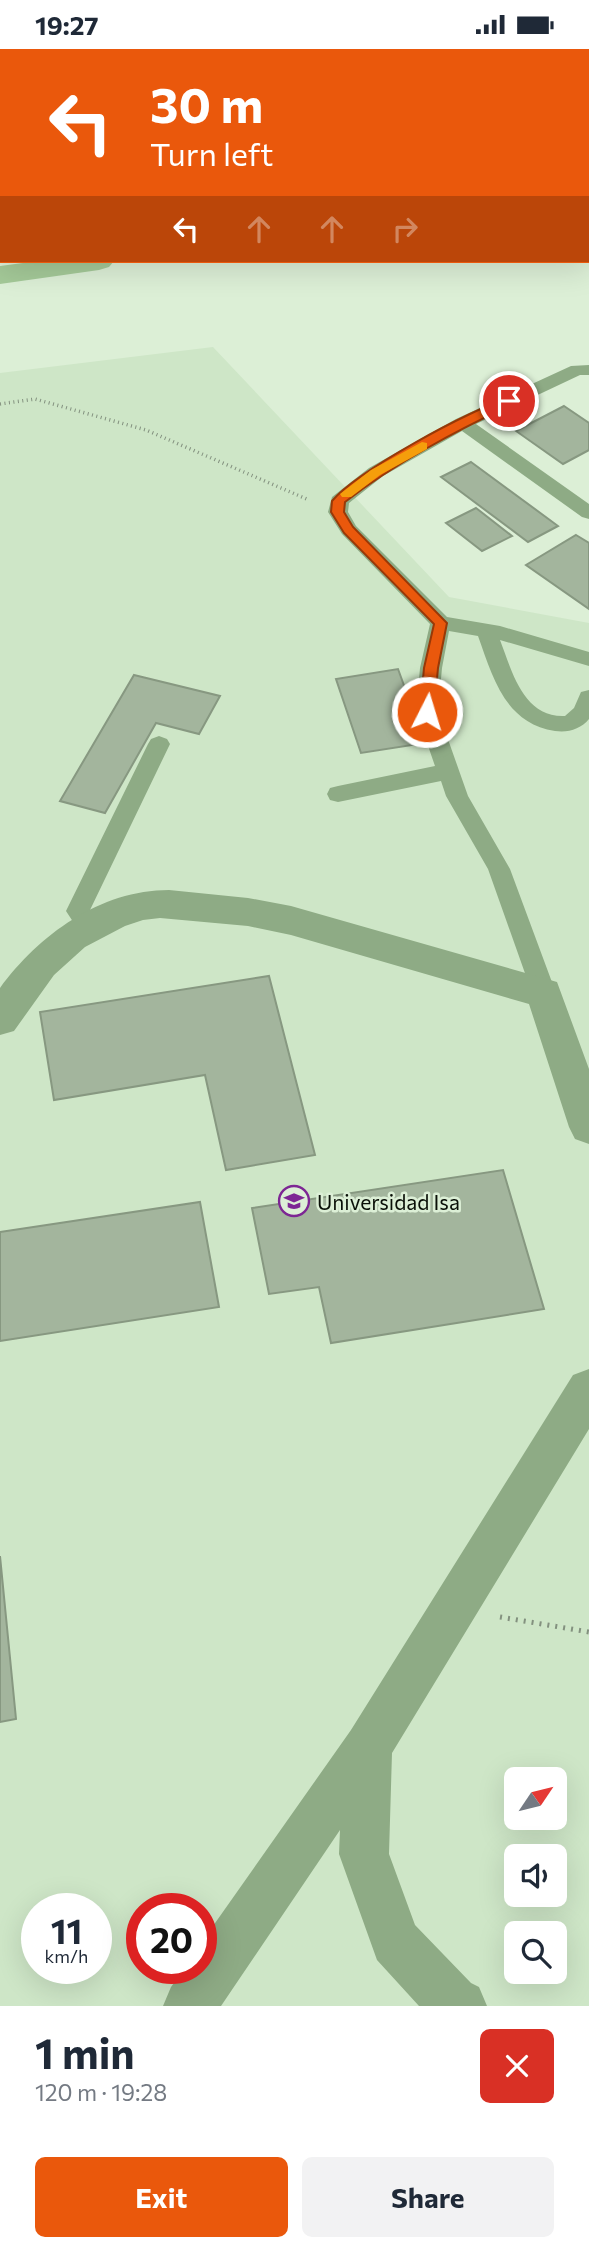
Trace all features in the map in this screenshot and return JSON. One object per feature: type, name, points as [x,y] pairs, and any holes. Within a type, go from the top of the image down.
[{"type":"street","points":[[0,1020],[21,985],[52,951],[89,928],[137,907],[185,905],[255,911],[352,936],[464,972],[544,993],[589,1128]]},
{"type":"street","points":[[190,2006],[368,1747],[589,1389]]},
{"type":"street","points":[[368,1747],[364,1854],[395,1942],[452,2002],[460,2006]]},
{"type":"lane","points":[[589,370],[577,370],[463,423],[352,488],[339,501],[338,512],[349,530],[441,623],[486,631],[589,659]]},
{"type":"lane","points":[[463,423],[589,513]]},
{"type":"lane","points":[[441,623],[431,668],[427,712],[457,796],[499,869],[544,993]]},
{"type":"lane","points":[[486,631],[514,699],[533,719],[568,725],[585,710],[589,698]]},
{"type":"lane","points":[[89,928],[78,911],[159,744]]},
{"type":"lane","points":[[338,794],[449,771]]},
{"type":"path","points":[[0,404],[35,399],[146,430],[338,512]]},
{"type":"path","points":[[454,1609],[589,1632]]},
{"type":"shaded area","name":"Universidad Isa","points":[[213,347],[449,597],[589,623],[589,2006],[0,2006],[0,373]]},
{"type":"building","points":[[564,406],[589,423],[589,450],[563,464],[516,431]]},
{"type":"building","points":[[471,462],[558,526],[528,542],[441,477]]},
{"type":"building","points":[[476,508],[512,536],[482,551],[446,523]]},
{"type":"building","points":[[576,535],[589,543],[589,609],[526,565]]},
{"type":"building","points":[[398,669],[425,743],[361,753],[336,679]]},
{"type":"building","points":[[134,675],[220,696],[199,734],[156,723],[105,813],[60,801]]},
{"type":"building","points":[[269,976],[315,1155],[226,1170],[205,1075],[54,1100],[40,1012]]},
{"type":"building","points":[[503,1170],[544,1309],[331,1343],[319,1287],[269,1294],[252,1208]]},
{"type":"building","points":[[200,1202],[219,1307],[0,1341],[0,1232]]},
{"type":"building","points":[[0,1556],[16,1719],[0,1722]]},
{"type":"waterway","points":[[0,275],[85,263]]},
{"type":"slow traffic","points":[[346,494],[376,472],[422,446]]},
{"type":"place","name":"Universidad Isa","points":[[294,1201]]},
{"type":"route","points":[[427,712],[431,668],[441,623],[349,530],[338,512],[339,501],[352,488],[376,472],[463,423],[509,401]]}]
